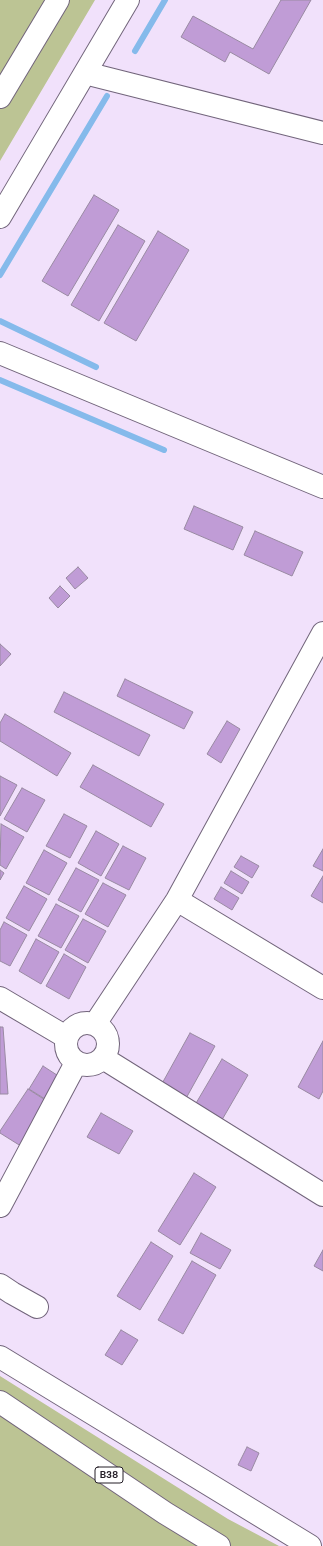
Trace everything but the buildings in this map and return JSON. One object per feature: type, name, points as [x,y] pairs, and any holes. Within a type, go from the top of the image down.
[{"type":"main road","points":[[0,97],[58,0]]},
{"type":"main road","points":[[0,217],[128,0]]},
{"type":"main road","points":[[85,73],[323,133]]},
{"type":"main road","points":[[0,353],[323,487]]},
{"type":"main road","points":[[95,1024],[177,900],[323,633]]},
{"type":"main road","points":[[177,900],[323,988]]},
{"type":"main road","points":[[0,998],[66,1037]]},
{"type":"main road","points":[[84,1023],[95,1024],[105,1033],[108,1046],[103,1058],[91,1065],[76,1063],[66,1052],[66,1037],[73,1028],[84,1023]]},
{"type":"main road","points":[[103,1058],[323,1195]]},
{"type":"main road","points":[[0,1206],[76,1063]]},
{"type":"main road","points":[[0,1285],[37,1307]]},
{"type":"main road","points":[[0,1357],[310,1546]]},
{"type":"main road","name":"B38","points":[[0,1402],[165,1513],[219,1546]]},
{"type":"green space","points":[[0,0],[95,0],[0,161]]},
{"type":"green space","points":[[0,1376],[228,1519],[279,1546],[0,1546]]},
{"type":"waterway","points":[[135,51],[165,0]]},
{"type":"waterway","points":[[0,275],[107,96]]},
{"type":"waterway","points":[[0,321],[96,367]]},
{"type":"waterway","points":[[0,380],[164,450]]}]
